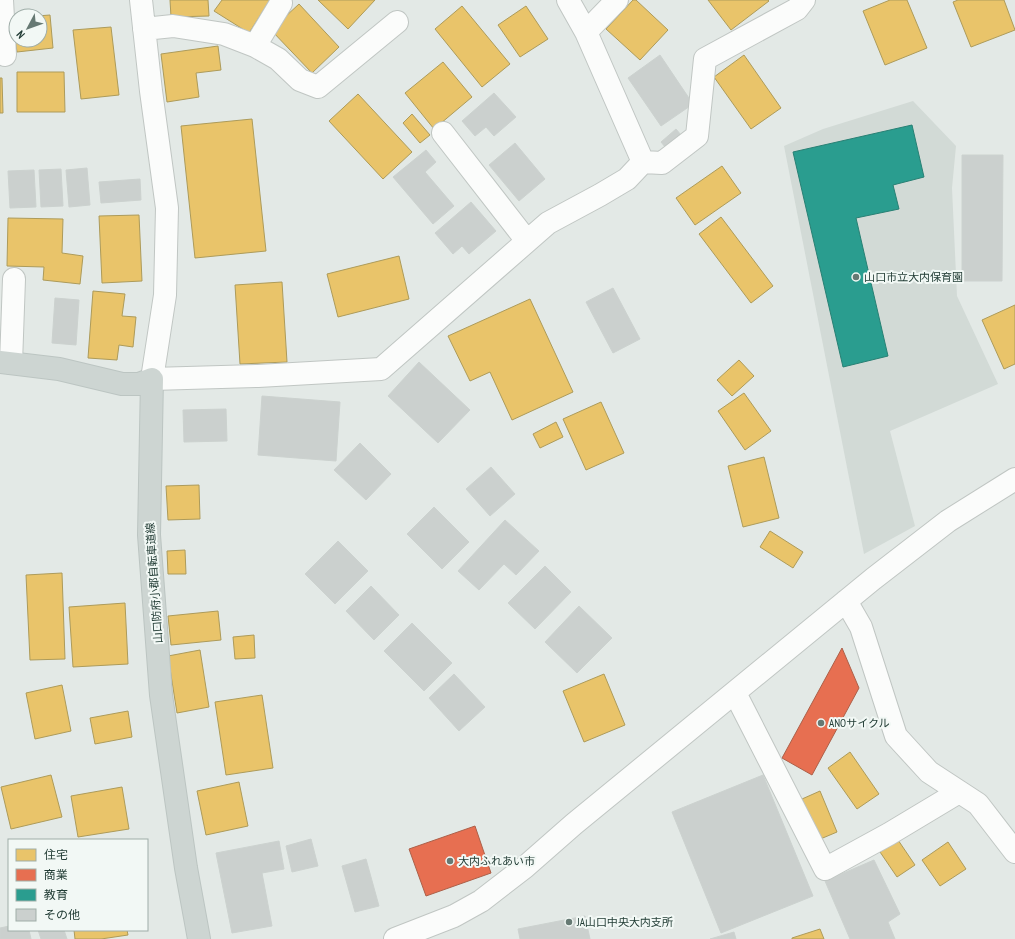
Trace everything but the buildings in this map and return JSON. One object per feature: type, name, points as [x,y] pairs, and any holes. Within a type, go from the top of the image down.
[{"type":"main road","points":[[6,363],[58,369],[122,384],[139,384],[152,379]]},
{"type":"main road","name":"山口防府小郡自転車道線","points":[[152,379],[149,535],[161,695],[186,868],[199,939]]},
{"type":"street","points":[[2,0],[5,55]]},
{"type":"street","points":[[140,0],[167,208],[165,295],[152,379],[258,376],[381,369],[548,223],[628,179],[643,162]]},
{"type":"street","points":[[568,0],[586,32],[643,162]]},
{"type":"street","points":[[586,32],[617,0]]},
{"type":"street","points":[[643,162],[662,163],[697,136],[705,59],[797,9],[804,0]]},
{"type":"street","points":[[255,46],[281,3]]},
{"type":"street","points":[[144,28],[173,26],[224,34],[255,46],[278,59],[300,80],[318,87],[397,22]]},
{"type":"street","points":[[442,133],[527,241]]},
{"type":"street","points":[[6,363],[14,279]]},
{"type":"street","points":[[395,939],[454,916],[481,901],[525,867],[574,824],[846,601],[948,521],[1015,479]]},
{"type":"street","points":[[846,601],[860,627],[896,736],[929,772],[978,804],[1015,852]]},
{"type":"street","points":[[735,693],[825,869],[889,834],[959,792]]},
{"type":"shaded area","points":[[913,101],[956,146],[952,188],[957,296],[998,384],[890,431],[915,526],[864,554],[784,146],[823,129]]},
{"type":"place","name":"山口市立大内保育園","points":[[856,277]]},
{"type":"place","name":"ANOサイクル","points":[[821,723]]},
{"type":"place","name":"大内ふれあい市","points":[[450,861]]},
{"type":"place","name":"JA山口中央大内支所","points":[[569,922]]}]
